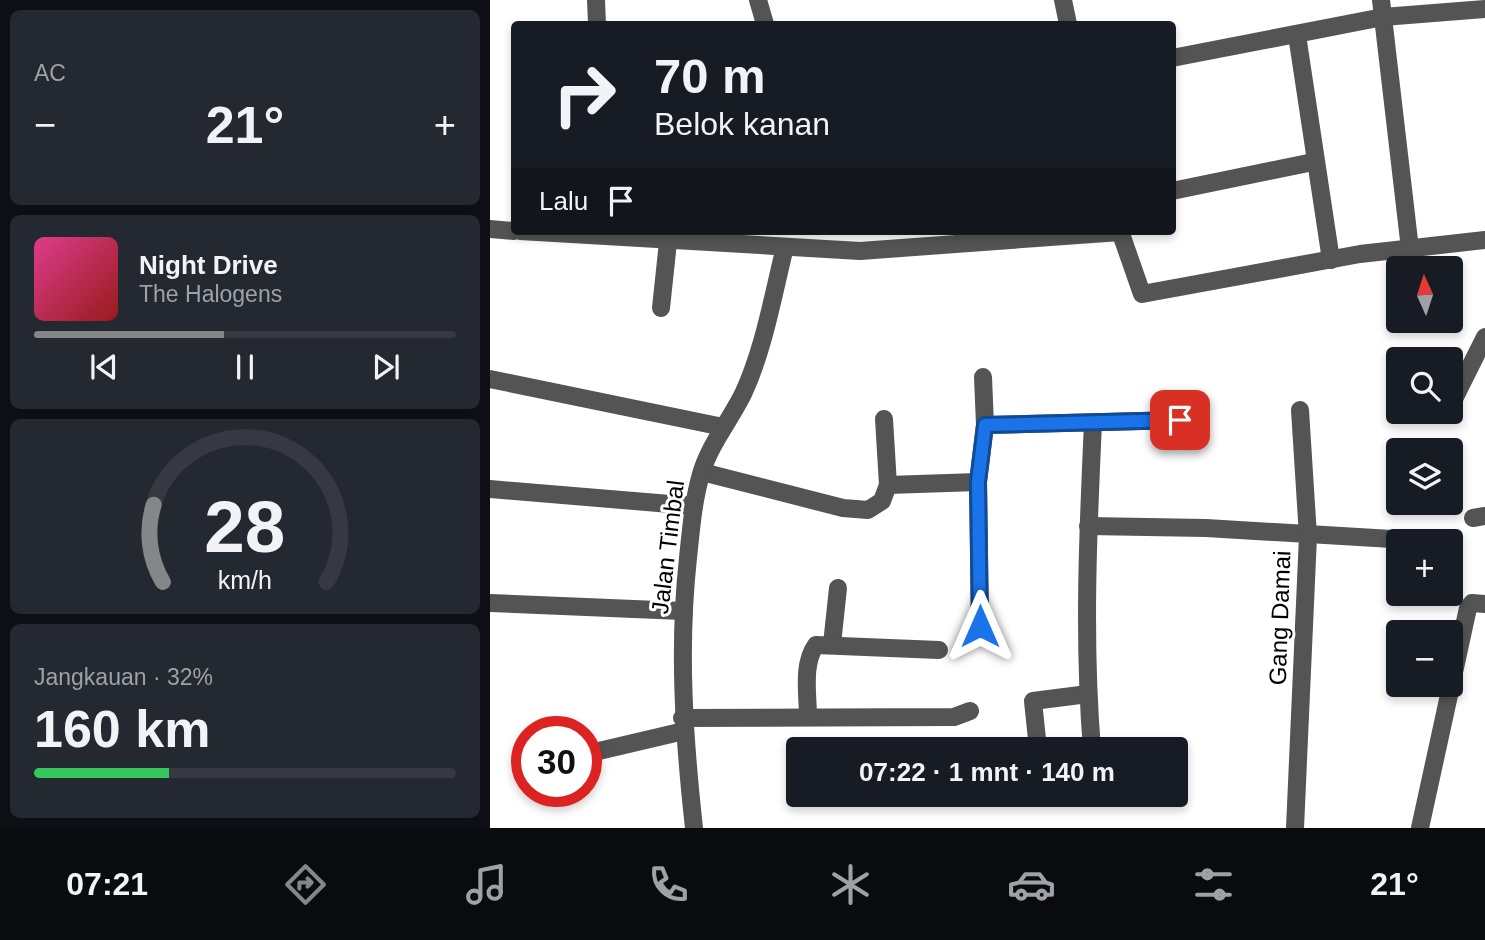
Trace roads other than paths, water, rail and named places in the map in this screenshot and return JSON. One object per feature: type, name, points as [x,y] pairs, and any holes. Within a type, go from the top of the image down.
[{"type":"street","points":[[596,0],[597,21]]},
{"type":"street","points":[[758,0],[764,21]]},
{"type":"street","points":[[1063,0],[1068,21]]},
{"type":"street","points":[[1176,57],[1297,35],[1382,9],[1485,9]]},
{"type":"street","points":[[1382,9],[1410,249]]},
{"type":"street","points":[[1297,35],[1313,162],[1331,260]]},
{"type":"street","points":[[1176,190],[1313,162]]},
{"type":"street","points":[[490,229],[511,231]]},
{"type":"street","points":[[611,235],[668,242],[793,242],[860,251],[1079,235]]},
{"type":"street","points":[[1121,235],[1142,294],[1331,260],[1485,240]]},
{"type":"street","points":[[661,309],[668,242]]},
{"type":"street","name":"Jalan Timbal","points":[[694,828],[683,725],[682,611],[694,506],[702,472],[714,441],[754,367],[793,242]]},
{"type":"street","points":[[1463,381],[1485,337]]},
{"type":"street","points":[[980,626],[978,482],[985,425],[984,377]]},
{"type":"street","points":[[490,380],[723,427]]},
{"type":"street","name":"Gang Damai","points":[[1296,828],[1308,536],[1300,410]]},
{"type":"street","points":[[702,472],[860,511],[882,501],[888,485],[884,419]]},
{"type":"street","points":[[985,425],[1180,420]]},
{"type":"street","points":[[1091,737],[1088,694],[1088,526],[1093,423]]},
{"type":"street","points":[[888,485],[978,482]]},
{"type":"street","points":[[490,489],[694,506]]},
{"type":"street","points":[[1088,526],[1206,528],[1386,539]]},
{"type":"street","points":[[832,644],[838,588]]},
{"type":"street","points":[[490,603],[682,611]]},
{"type":"street","points":[[1420,828],[1468,608],[1472,603],[1485,604]]},
{"type":"street","points":[[808,717],[807,677],[810,654],[816,645],[939,650]]},
{"type":"street","points":[[1037,737],[1033,701],[1088,694]]},
{"type":"street","points":[[602,749],[683,725],[808,717],[954,717],[970,711]]}]
